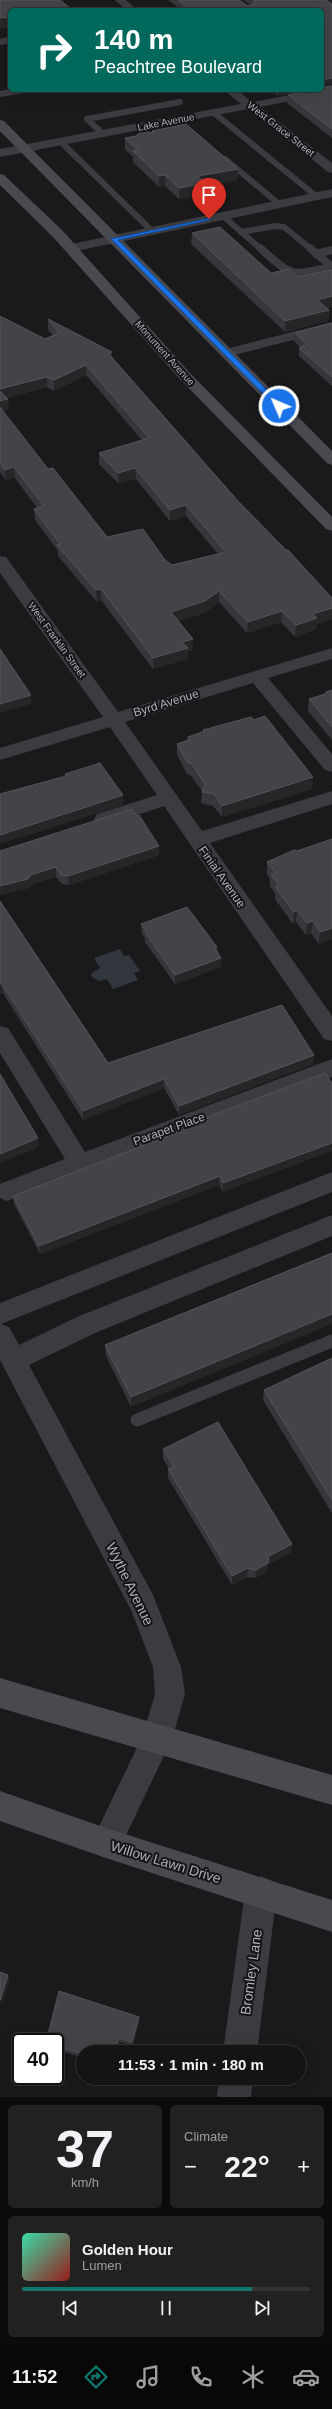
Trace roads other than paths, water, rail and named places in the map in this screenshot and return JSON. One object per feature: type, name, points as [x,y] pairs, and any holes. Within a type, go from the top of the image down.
[{"type":"street","points":[[120,0],[130,8]]},
{"type":"street","name":"West Grace Street","points":[[233,92],[332,169]]},
{"type":"street","name":"Lake Avenue","points":[[0,153],[103,134],[181,122],[214,113],[322,92]]},
{"type":"street","points":[[0,124],[332,460]]},
{"type":"street","name":"Monument Avenue","points":[[0,178],[72,248],[184,375],[332,526]]},
{"type":"street","points":[[72,248],[332,193]]},
{"type":"street","points":[[227,353],[256,344],[332,326]]},
{"type":"street","name":"West Franklin Street","points":[[0,561],[114,719]]},
{"type":"street","name":"Byrd Avenue","points":[[0,754],[332,653]]},
{"type":"street","points":[[257,676],[332,766]]},
{"type":"street","name":"Finial Avenue","points":[[114,719],[196,840],[332,1033]]},
{"type":"street","points":[[196,840],[332,797]]},
{"type":"street","points":[[88,825],[168,798]]},
{"type":"street","points":[[0,1034],[79,1162]]},
{"type":"street","name":"Parapet Place","points":[[7,1191],[79,1162],[332,1068]]},
{"type":"street","points":[[0,1314],[332,1182]]},
{"type":"street","points":[[13,1360],[86,1325],[332,1225]]},
{"type":"street","name":"Wythe Avenue","points":[[0,1335],[143,1605],[167,1667],[170,1694],[157,1739],[106,1843]]},
{"type":"street","points":[[0,1693],[332,1790]]},
{"type":"street","name":"Willow Lawn Drive","points":[[0,1806],[106,1843],[332,1916]]},
{"type":"street","name":"Bromley Lane","points":[[241,2045],[261,1892]]},
{"type":"street","points":[[234,2097],[235,2085]]},
{"type":"lane","points":[[0,94],[12,92]]},
{"type":"lane","points":[[103,134],[87,119],[180,102]]},
{"type":"lane","points":[[214,113],[316,196]]},
{"type":"lane","points":[[61,142],[152,231]]},
{"type":"lane","points":[[220,155],[279,204]]},
{"type":"lane","points":[[224,216],[287,272],[300,274],[332,267]]},
{"type":"lane","points":[[241,232],[276,226],[284,228],[332,267]]},
{"type":"lane","points":[[316,254],[332,250]]},
{"type":"lane","points":[[137,1420],[332,1341]]}]
